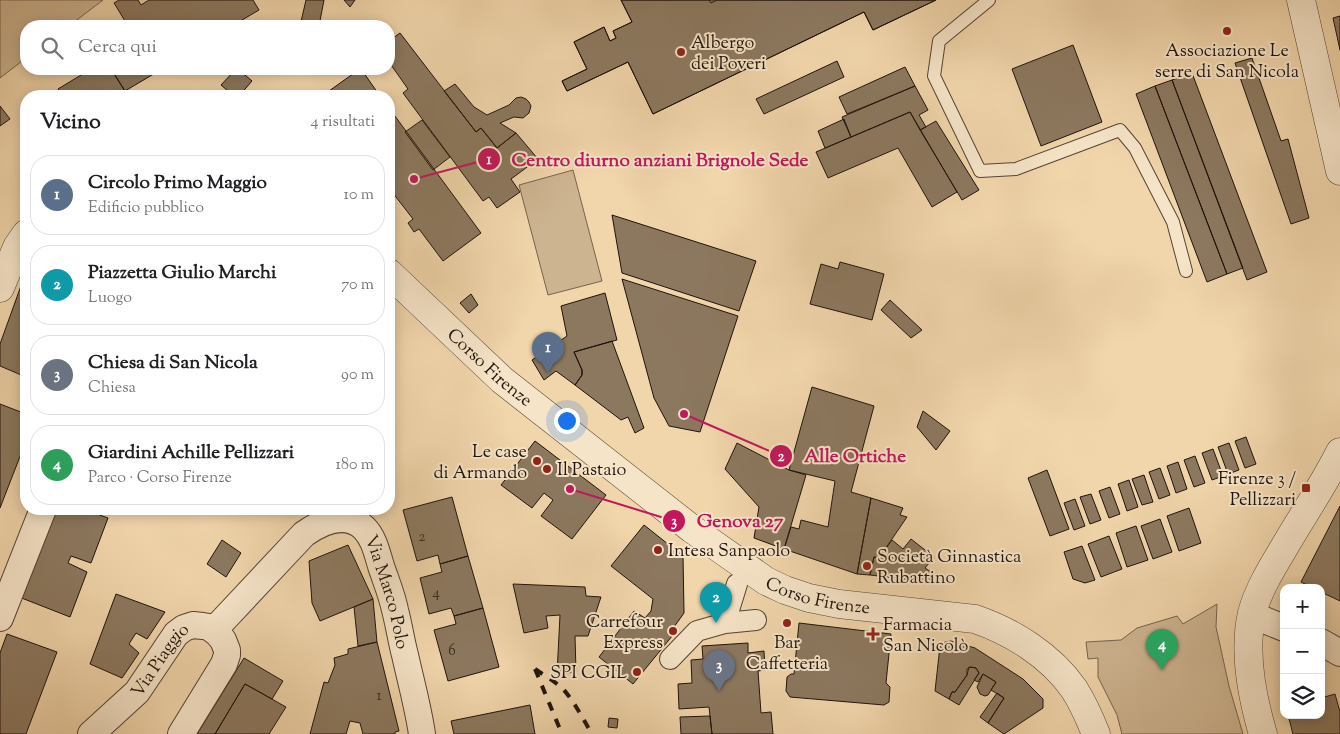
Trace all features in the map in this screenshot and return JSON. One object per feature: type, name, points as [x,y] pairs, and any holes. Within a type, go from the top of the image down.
[{"type":"street","points":[[1301,0],[1340,171]]},
{"type":"street","points":[[0,288],[20,243]]},
{"type":"street","name":"Corso Firenze","points":[[395,279],[502,380],[692,529],[746,568],[778,587],[809,598],[840,604],[975,619],[992,625],[1036,650],[1062,674],[1074,689],[1085,708],[1096,734]]},
{"type":"street","points":[[1263,734],[1253,689],[1250,660],[1249,633],[1252,615],[1264,583],[1340,452]]},
{"type":"street","points":[[0,573],[22,515]]},
{"type":"street","points":[[0,618],[41,515]]},
{"type":"street","name":"Via Marco Polo","points":[[214,630],[304,534],[317,525],[328,521],[343,520],[356,523],[364,528],[373,542],[395,609],[404,655],[418,705],[422,734]]},
{"type":"street","points":[[725,623],[736,584]]},
{"type":"street","points":[[1252,615],[1280,626]]},
{"type":"street","points":[[670,659],[697,631],[725,623],[756,620]]},
{"type":"street","name":"Via Piaggio","points":[[91,734],[137,692],[180,630],[193,625],[208,627],[214,630],[225,644],[227,655],[181,734]]},
{"type":"street","points":[[1325,644],[1340,652]]},
{"type":"lane","points":[[989,0],[939,41],[934,76],[980,172],[1016,169],[1120,130],[1135,148],[1173,222],[1186,271]]},
{"type":"shaded area","points":[[0,0],[103,0],[77,20],[20,20],[20,63],[0,78]]},
{"type":"shaded area","points":[[573,170],[602,281],[548,295],[519,185]]},
{"type":"shaded area","points":[[1217,604],[1216,627],[1229,686],[1243,734],[1122,734],[1117,715],[1098,677],[1098,658],[1088,659],[1086,642],[1121,640],[1137,628],[1177,616],[1183,624]]},
{"type":"building","points":[[119,0],[138,0],[141,5],[149,0],[253,0],[259,10],[242,20],[124,20],[114,3]]},
{"type":"building","points":[[306,0],[324,0],[320,20],[301,20]]},
{"type":"building","points":[[344,0],[355,0],[350,7]]},
{"type":"building","name":"Albergo dei Poveri","points":[[621,0],[709,0],[711,3],[717,0],[936,0],[873,30],[864,12],[653,114],[628,62],[567,91],[562,81],[587,69],[574,42],[604,27],[610,41],[616,38],[613,31],[632,22]]},
{"type":"building","name":"Albergo dei Poveri","points":[[621,0],[936,0],[873,30],[864,12],[653,114],[628,62],[567,91],[562,81],[587,69],[574,42],[604,27],[610,41],[616,38],[613,31],[632,22]]},
{"type":"building","points":[[1340,16],[1340,50],[1333,18]]},
{"type":"building","points":[[400,33],[476,132],[481,128],[497,148],[516,133],[538,159],[511,179],[520,192],[497,208],[489,197],[483,201],[403,93],[408,89],[395,71],[395,37]]},
{"type":"building","points":[[1073,45],[1102,122],[1041,146],[1012,69]]},
{"type":"building","points":[[1252,58],[1281,141],[1288,139],[1309,218],[1291,224],[1235,63]]},
{"type":"building","points":[[837,61],[844,77],[764,114],[756,99]]},
{"type":"building","points":[[905,67],[915,86],[847,114],[839,97]]},
{"type":"building","points":[[1192,73],[1267,272],[1247,280],[1172,80]]},
{"type":"building","points":[[81,75],[115,75],[124,90],[59,90]]},
{"type":"building","points":[[115,75],[152,75],[127,90],[124,90]]},
{"type":"building","points":[[230,75],[245,75],[252,81],[244,90],[227,90],[221,85]]},
{"type":"building","points":[[351,75],[365,75],[376,90],[330,90]]},
{"type":"building","points":[[1172,80],[1243,268],[1227,274],[1155,86]]},
{"type":"building","points":[[455,84],[474,107],[487,115],[521,97],[526,99],[531,106],[529,113],[523,118],[514,117],[500,123],[516,133],[497,148],[481,128],[476,132],[444,91]]},
{"type":"building","points":[[915,86],[928,110],[919,115],[926,127],[920,130],[910,112],[851,137],[842,117]]},
{"type":"building","points":[[1155,86],[1227,274],[1207,282],[1136,94]]},
{"type":"building","points":[[0,106],[10,119],[0,126]]},
{"type":"building","points":[[910,112],[957,192],[932,207],[898,148],[828,178],[816,152]]},
{"type":"building","points":[[395,116],[481,233],[443,261],[419,229],[414,232],[408,223],[413,219],[395,196]]},
{"type":"building","points":[[844,119],[851,137],[825,148],[818,131]]},
{"type":"building","points":[[422,120],[450,157],[433,170],[405,132]]},
{"type":"building","points":[[936,121],[979,190],[962,200],[920,130]]},
{"type":"building","points":[[612,215],[756,261],[739,311],[622,273]]},
{"type":"building","points":[[840,262],[884,274],[872,320],[810,304],[821,264],[838,269]]},
{"type":"building","points":[[622,279],[738,316],[700,432],[669,426],[654,398]]},
{"type":"building","points":[[20,289],[20,374],[0,366],[0,344]]},
{"type":"building","points":[[605,293],[617,340],[574,352],[582,370],[582,375],[575,385],[556,371],[544,380],[532,360],[567,336],[561,306]]},
{"type":"building","points":[[471,294],[478,305],[469,313],[460,303]]},
{"type":"building","points":[[890,300],[922,330],[911,338],[881,310]]},
{"type":"building","points":[[612,341],[644,428],[635,433],[628,417],[621,420],[575,385],[582,375],[582,370],[574,352]]},
{"type":"building","points":[[812,387],[874,406],[851,492],[871,498],[857,574],[784,549],[791,527],[799,529],[801,520],[828,527],[835,481],[789,470]]},
{"type":"building","points":[[0,404],[20,412],[20,456],[0,508]]},
{"type":"building","points":[[923,411],[950,431],[936,450],[917,427]]},
{"type":"building","points":[[1246,437],[1256,464],[1245,468],[1235,441]]},
{"type":"building","points":[[535,441],[606,495],[572,539],[541,516],[553,500],[544,493],[532,508],[501,485]]},
{"type":"building","points":[[737,443],[789,470],[806,475],[784,549],[754,538],[759,507],[725,469]]},
{"type":"building","points":[[1229,443],[1239,470],[1228,474],[1218,447]]},
{"type":"building","points":[[1213,449],[1223,476],[1212,480],[1202,453]]},
{"type":"building","points":[[1195,456],[1205,483],[1194,487],[1184,460]]},
{"type":"building","points":[[1178,462],[1187,489],[1176,493],[1167,466]]},
{"type":"building","points":[[1160,468],[1170,495],[1159,499],[1149,472]]},
{"type":"building","points":[[1047,470],[1069,529],[1050,536],[1028,478]]},
{"type":"building","points":[[1144,475],[1153,502],[1142,505],[1132,479]]},
{"type":"building","points":[[1129,480],[1138,507],[1127,511],[1118,484]]},
{"type":"building","points":[[1110,487],[1120,514],[1109,518],[1099,491]]},
{"type":"building","points":[[1091,494],[1101,520],[1090,524],[1080,497]]},
{"type":"building","points":[[452,497],[468,556],[440,564],[438,555],[417,561],[403,510]]},
{"type":"building","points":[[871,498],[903,508],[900,515],[907,517],[879,558],[874,557],[870,575],[857,574]]},
{"type":"building","points":[[1075,499],[1085,526],[1074,530],[1064,503]]},
{"type":"building","points":[[1340,506],[1340,601],[1325,594],[1325,584],[1305,584],[1301,582]]},
{"type":"building","points":[[1189,508],[1201,543],[1179,551],[1167,516]]},
{"type":"building","points":[[51,515],[100,515],[108,518],[91,563],[71,556],[68,563],[87,572],[70,617],[19,597]]},
{"type":"building","points":[[1160,519],[1172,552],[1153,559],[1141,526]]},
{"type":"building","points":[[644,525],[683,556],[684,613],[674,627],[677,630],[633,684],[599,657],[634,611],[645,618],[651,611],[653,599],[611,566]]},
{"type":"building","points":[[1136,526],[1148,560],[1127,567],[1116,533]]},
{"type":"building","points":[[1109,536],[1122,569],[1101,577],[1088,544]]},
{"type":"building","points":[[911,539],[934,557],[925,568],[931,572],[930,582],[870,575],[874,557],[879,558],[892,540],[903,549]]},
{"type":"building","points":[[222,540],[241,553],[226,577],[207,564]]},
{"type":"building","points":[[348,545],[373,599],[320,621],[312,603],[309,561]]},
{"type":"building","points":[[1082,546],[1095,580],[1085,583],[1073,579],[1064,552]]},
{"type":"building","points":[[468,556],[483,608],[454,616],[451,608],[429,614],[420,578],[442,572],[440,564]]},
{"type":"building","points":[[513,584],[585,587],[586,596],[601,597],[588,636],[575,636],[576,672],[557,674],[560,615],[546,616],[548,628],[524,633]]},
{"type":"building","points":[[116,594],[165,612],[147,639],[136,633],[129,644],[139,653],[122,678],[90,664]]},
{"type":"building","points":[[373,599],[377,642],[358,646],[354,607]]},
{"type":"building","points":[[483,608],[499,667],[448,681],[434,630],[456,624],[454,616]]},
{"type":"building","points":[[799,623],[891,634],[886,683],[890,687],[889,702],[884,705],[790,697],[786,691],[787,677],[794,674]]},
{"type":"building","points":[[7,634],[57,652],[26,734],[0,734],[0,653]]},
{"type":"building","points":[[951,641],[975,648],[1023,679],[1043,699],[1043,708],[1004,734],[988,723],[1004,698],[991,690],[996,682],[983,674],[978,682],[974,680],[979,673],[976,668],[971,667],[967,669],[967,675],[955,692],[952,692],[949,699],[935,691],[940,646],[945,642]]},
{"type":"building","points":[[377,642],[399,731],[395,732],[395,734],[363,734],[360,723],[350,721],[346,734],[310,734],[324,682],[328,683],[335,665],[334,658],[348,654],[348,649]]},
{"type":"building","points":[[748,643],[748,653],[764,651],[765,670],[758,671],[761,713],[771,712],[773,734],[712,734],[709,707],[679,709],[678,684],[692,683],[691,660],[703,659],[702,646]]},
{"type":"building","points":[[244,658],[283,681],[272,699],[245,684],[215,734],[197,734]]},
{"type":"building","points":[[969,667],[976,668],[979,673],[959,705],[949,699],[952,692],[955,692],[967,675]]},
{"type":"building","points":[[983,674],[996,682],[988,695],[985,696],[980,694],[977,687]]},
{"type":"building","points":[[245,684],[286,707],[269,734],[215,734]]},
{"type":"building","points":[[997,693],[1004,698],[988,723],[980,717]]},
{"type":"building","points":[[1335,694],[1340,712],[1340,734],[1293,734],[1289,719],[1325,719],[1325,697]]},
{"type":"building","points":[[530,705],[535,734],[454,734],[451,721]]},
{"type":"building","points":[[710,716],[712,734],[681,734],[680,717]]},
{"type":"building","points":[[609,718],[618,719],[617,728],[608,727]]},
{"type":"railway","points":[[535,669],[564,690],[592,734]]},
{"type":"railway","points":[[535,669],[562,734]]},
{"type":"place","name":"Associazione Le serre di San Nicola","points":[[1227,31]]},
{"type":"place","name":"Albergo dei Poveri","points":[[681,52]]},
{"type":"place","name":"Centro diurno anziani Brignole Sede","points":[[414,179]]},
{"type":"place","name":"Circolo Primo Maggio","points":[[548,373]]},
{"type":"place","name":"Alle Ortiche","points":[[684,414]]},
{"type":"place","name":"Le case di Armando","points":[[537,461]]},
{"type":"place","name":"Il Pastaio","points":[[547,469]]},
{"type":"place","name":"Firenze 3 / Pellizzari","points":[[1306,488]]},
{"type":"place","name":"Genova 27","points":[[570,489]]},
{"type":"place","name":"Intesa Sanpaolo","points":[[658,550]]},
{"type":"place","name":"Società Ginnastica Rubattino","points":[[867,566]]},
{"type":"place","name":"Piazzetta Giulio Marchi","points":[[716,623]]},
{"type":"place","name":"Bar Caffetteria","points":[[787,623]]},
{"type":"place","name":"Carrefour Express","points":[[673,631]]},
{"type":"place","name":"Farmacia San Nicolò","points":[[873,634]]},
{"type":"place","name":"Giardini Achille Pellizzari","points":[[1162,670]]},
{"type":"place","name":"SPI CGIL","points":[[637,672]]},
{"type":"place","name":"Chiesa di San Nicola","points":[[719,691]]}]
